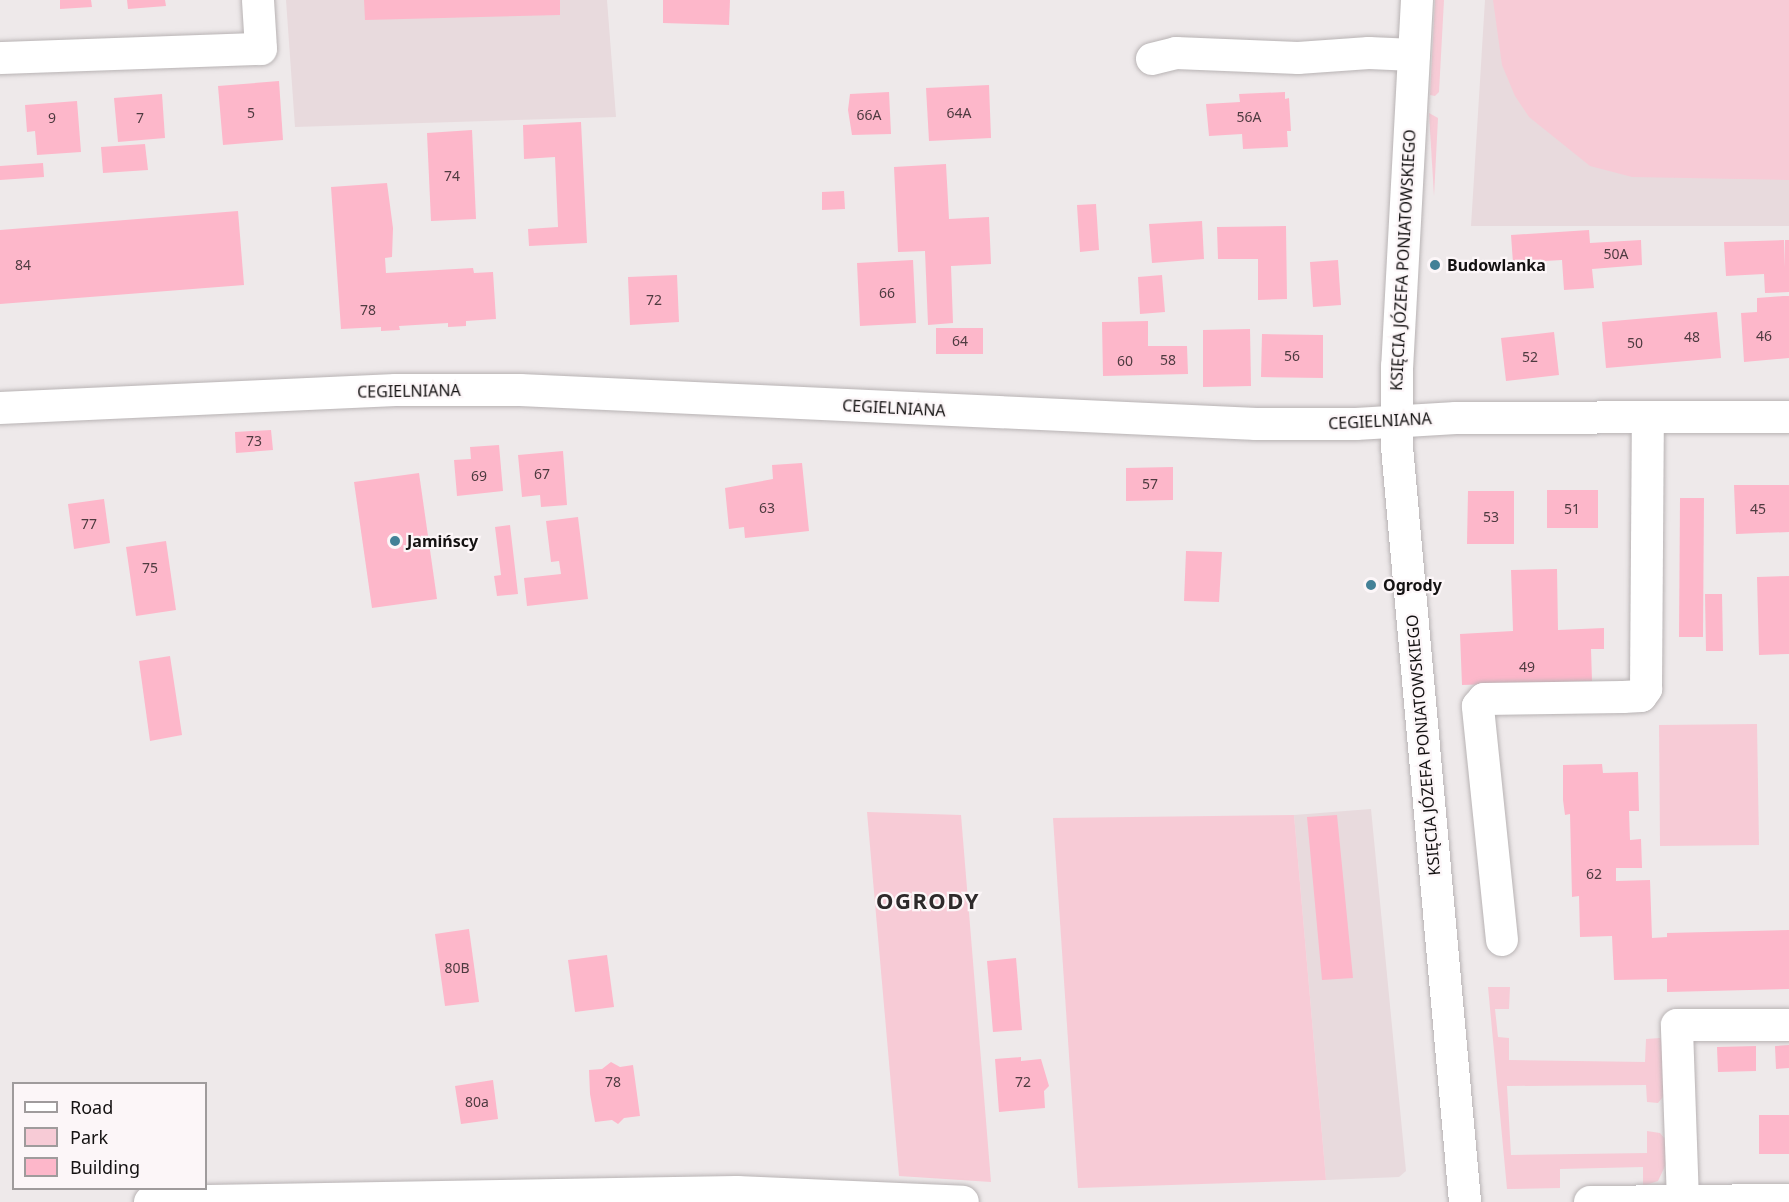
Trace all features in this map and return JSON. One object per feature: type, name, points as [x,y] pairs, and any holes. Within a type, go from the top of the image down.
[{"type":"street","points":[[0,58],[261,49],[258,0]]},
{"type":"street","name":"KSIĘCIA JÓZEFA PONIATOWSKIEGO","points":[[1417,0],[1396,420],[1465,1202]]},
{"type":"street","points":[[1152,59],[1176,54],[1298,58],[1369,53],[1414,55]]},
{"type":"street","name":"CEGIELNIANA","points":[[0,408],[396,390],[520,390],[1233,423],[1789,417]]},
{"type":"street","points":[[1502,940],[1478,706],[1484,699],[1641,696],[1646,689],[1648,418]]},
{"type":"street","points":[[1683,1201],[1677,1026],[1789,1025]]},
{"type":"street","points":[[150,1202],[737,1192],[963,1202]]},
{"type":"street","points":[[1590,1202],[1789,1200]]},
{"type":"shaded area","points":[[286,0],[607,0],[616,117],[295,127]]},
{"type":"shaded area","points":[[1485,0],[1789,0],[1789,226],[1471,226]]},
{"type":"shaded area","points":[[1371,809],[1406,1171],[1399,1177],[1326,1180],[1294,815]]},
{"type":"green space","points":[[1435,0],[1444,0],[1439,92],[1435,96],[1430,95]]},
{"type":"green space","points":[[1493,0],[1789,0],[1789,180],[1632,177],[1590,166],[1529,117],[1515,96],[1502,65]]},
{"type":"green space","points":[[1429,113],[1438,118],[1434,196]]},
{"type":"green space","points":[[1757,724],[1759,845],[1660,846],[1659,725]]},
{"type":"green space","points":[[867,812],[961,815],[991,1182],[899,1176]]},
{"type":"green space","points":[[1294,815],[1326,1180],[1078,1188],[1053,818]]},
{"type":"green space","points":[[1488,987],[1510,987],[1509,1009],[1495,1009],[1498,1037],[1509,1038],[1509,1060],[1645,1062],[1646,1039],[1660,1038],[1667,1052],[1667,1092],[1658,1103],[1647,1102],[1646,1085],[1507,1086],[1511,1155],[1647,1153],[1647,1131],[1660,1133],[1666,1140],[1667,1162],[1658,1181],[1643,1186],[1643,1167],[1560,1169],[1560,1188],[1507,1189]]},
{"type":"building","points":[[60,0],[91,0],[92,7],[60,9]]},
{"type":"building","points":[[127,0],[165,0],[166,6],[128,9]]},
{"type":"building","points":[[364,0],[560,0],[560,15],[365,20]]},
{"type":"building","points":[[663,0],[730,0],[729,25],[663,23]]},
{"type":"building","points":[[279,81],[283,140],[223,145],[218,86]]},
{"type":"building","points":[[989,85],[991,138],[929,141],[926,88]]},
{"type":"building","points":[[889,92],[891,134],[852,135],[848,110],[850,94]]},
{"type":"building","points":[[1285,92],[1285,99],[1289,98],[1291,131],[1287,131],[1288,147],[1243,149],[1242,134],[1209,136],[1206,104],[1240,102],[1239,94]]},
{"type":"building","points":[[162,94],[165,138],[118,142],[114,98]]},
{"type":"building","points":[[77,101],[81,152],[37,155],[35,131],[27,132],[25,105]]},
{"type":"building","points":[[581,122],[587,243],[529,246],[528,229],[558,227],[555,157],[524,159],[523,125]]},
{"type":"building","points":[[472,130],[476,219],[431,221],[427,133]]},
{"type":"building","points":[[145,144],[148,170],[103,173],[101,147]]},
{"type":"building","points":[[43,163],[44,177],[0,180],[0,166]]},
{"type":"building","points":[[946,164],[949,219],[989,217],[991,264],[951,266],[953,323],[928,325],[925,251],[898,252],[894,167]]},
{"type":"building","points":[[387,183],[393,228],[392,257],[385,258],[386,273],[473,268],[474,273],[493,272],[496,319],[466,321],[466,326],[448,327],[448,323],[399,326],[400,330],[381,331],[381,327],[341,329],[331,187]]},
{"type":"building","points":[[844,191],[845,209],[822,210],[822,192]]},
{"type":"building","points":[[1096,204],[1099,250],[1080,252],[1077,205]]},
{"type":"building","points":[[238,211],[244,285],[0,304],[0,230]]},
{"type":"building","points":[[1202,221],[1204,259],[1152,263],[1149,224]]},
{"type":"building","points":[[1286,226],[1287,299],[1258,300],[1258,259],[1218,259],[1217,227]]},
{"type":"building","points":[[1589,230],[1590,243],[1641,240],[1642,265],[1592,269],[1594,288],[1564,290],[1562,260],[1513,263],[1511,235]]},
{"type":"building","points":[[1784,240],[1785,268],[1785,240],[1789,240],[1789,292],[1765,293],[1764,274],[1726,276],[1724,242]]},
{"type":"building","points":[[913,260],[916,323],[860,326],[857,263]]},
{"type":"building","points":[[1338,260],[1341,305],[1313,307],[1310,262]]},
{"type":"building","points":[[677,275],[679,322],[630,325],[628,277]]},
{"type":"building","points":[[1162,275],[1165,312],[1140,314],[1138,277]]},
{"type":"building","points":[[1789,296],[1789,358],[1744,362],[1741,313],[1757,312],[1757,298]]},
{"type":"building","points":[[1717,312],[1721,358],[1606,368],[1602,322]]},
{"type":"building","points":[[1148,321],[1148,346],[1187,346],[1188,374],[1103,376],[1102,322]]},
{"type":"building","points":[[936,328],[983,328],[983,354],[936,354]]},
{"type":"building","points":[[1250,329],[1251,386],[1203,387],[1203,330]]},
{"type":"building","points":[[1554,332],[1559,375],[1506,381],[1501,338]]},
{"type":"building","points":[[1262,334],[1323,335],[1323,378],[1261,377]]},
{"type":"building","points":[[271,430],[273,450],[236,453],[235,432]]},
{"type":"building","points":[[499,445],[503,491],[457,496],[454,460],[471,459],[470,447]]},
{"type":"building","points":[[563,451],[567,505],[541,507],[540,495],[522,497],[518,455]]},
{"type":"building","points":[[802,463],[809,531],[745,538],[744,527],[729,529],[725,488],[773,479],[772,465]]},
{"type":"building","points":[[1173,467],[1173,500],[1126,501],[1126,468]]},
{"type":"building","name":"Jamińscy","points":[[419,473],[437,599],[372,608],[354,482]]},
{"type":"building","points":[[1734,485],[1789,485],[1789,532],[1736,534]]},
{"type":"building","points":[[1547,490],[1598,490],[1598,528],[1547,528]]},
{"type":"building","points":[[1468,491],[1514,491],[1514,544],[1467,544]]},
{"type":"building","points":[[1680,498],[1704,498],[1703,637],[1679,637]]},
{"type":"building","points":[[104,499],[110,543],[74,549],[68,504]]},
{"type":"building","points":[[578,517],[588,599],[527,606],[524,578],[561,574],[559,561],[551,562],[546,521]]},
{"type":"building","points":[[510,525],[518,594],[497,596],[494,576],[501,575],[495,527]]},
{"type":"building","points":[[166,541],[176,610],[136,616],[126,547]]},
{"type":"building","points":[[1186,551],[1222,552],[1219,602],[1184,601]]},
{"type":"building","points":[[1557,569],[1558,630],[1604,628],[1604,649],[1591,649],[1592,681],[1462,685],[1460,634],[1513,631],[1511,570]]},
{"type":"building","points":[[1789,576],[1789,654],[1759,655],[1757,577]]},
{"type":"building","points":[[1705,594],[1722,594],[1723,651],[1706,651]]},
{"type":"building","points":[[170,656],[182,735],[150,741],[139,661]]},
{"type":"building","points":[[1602,764],[1603,773],[1638,772],[1639,811],[1629,811],[1630,840],[1641,839],[1642,868],[1616,868],[1616,881],[1650,880],[1652,938],[1667,937],[1667,933],[1789,930],[1789,989],[1667,992],[1667,979],[1614,980],[1612,936],[1580,937],[1579,896],[1572,897],[1570,814],[1565,815],[1563,800],[1563,765]]},
{"type":"building","points":[[1337,815],[1353,978],[1322,980],[1307,817]]},
{"type":"building","points":[[469,929],[479,1002],[445,1006],[435,934]]},
{"type":"building","points":[[607,955],[614,1007],[575,1012],[568,960]]},
{"type":"building","points":[[1016,958],[1022,1030],[993,1032],[987,961]]},
{"type":"building","points":[[1789,1045],[1789,1068],[1776,1069],[1775,1046]]},
{"type":"building","points":[[1756,1046],[1756,1071],[1718,1072],[1717,1047]]},
{"type":"building","points":[[1021,1057],[1021,1061],[1041,1059],[1049,1086],[1044,1091],[1045,1108],[999,1112],[995,1059]]},
{"type":"building","points":[[611,1062],[620,1067],[633,1065],[640,1116],[624,1118],[618,1124],[612,1120],[595,1122],[590,1094],[589,1070],[602,1069]]},
{"type":"building","points":[[493,1080],[498,1119],[461,1124],[455,1086]]},
{"type":"building","points":[[1759,1115],[1789,1115],[1789,1154],[1759,1154]]},
{"type":"place","name":"Budowlanka","points":[[1435,265]]},
{"type":"place","name":"Jamińscy","points":[[395,541]]},
{"type":"place","name":"Ogrody","points":[[1371,585]]},
{"type":"district","name":"OGRODY","points":[[928,901]]}]
